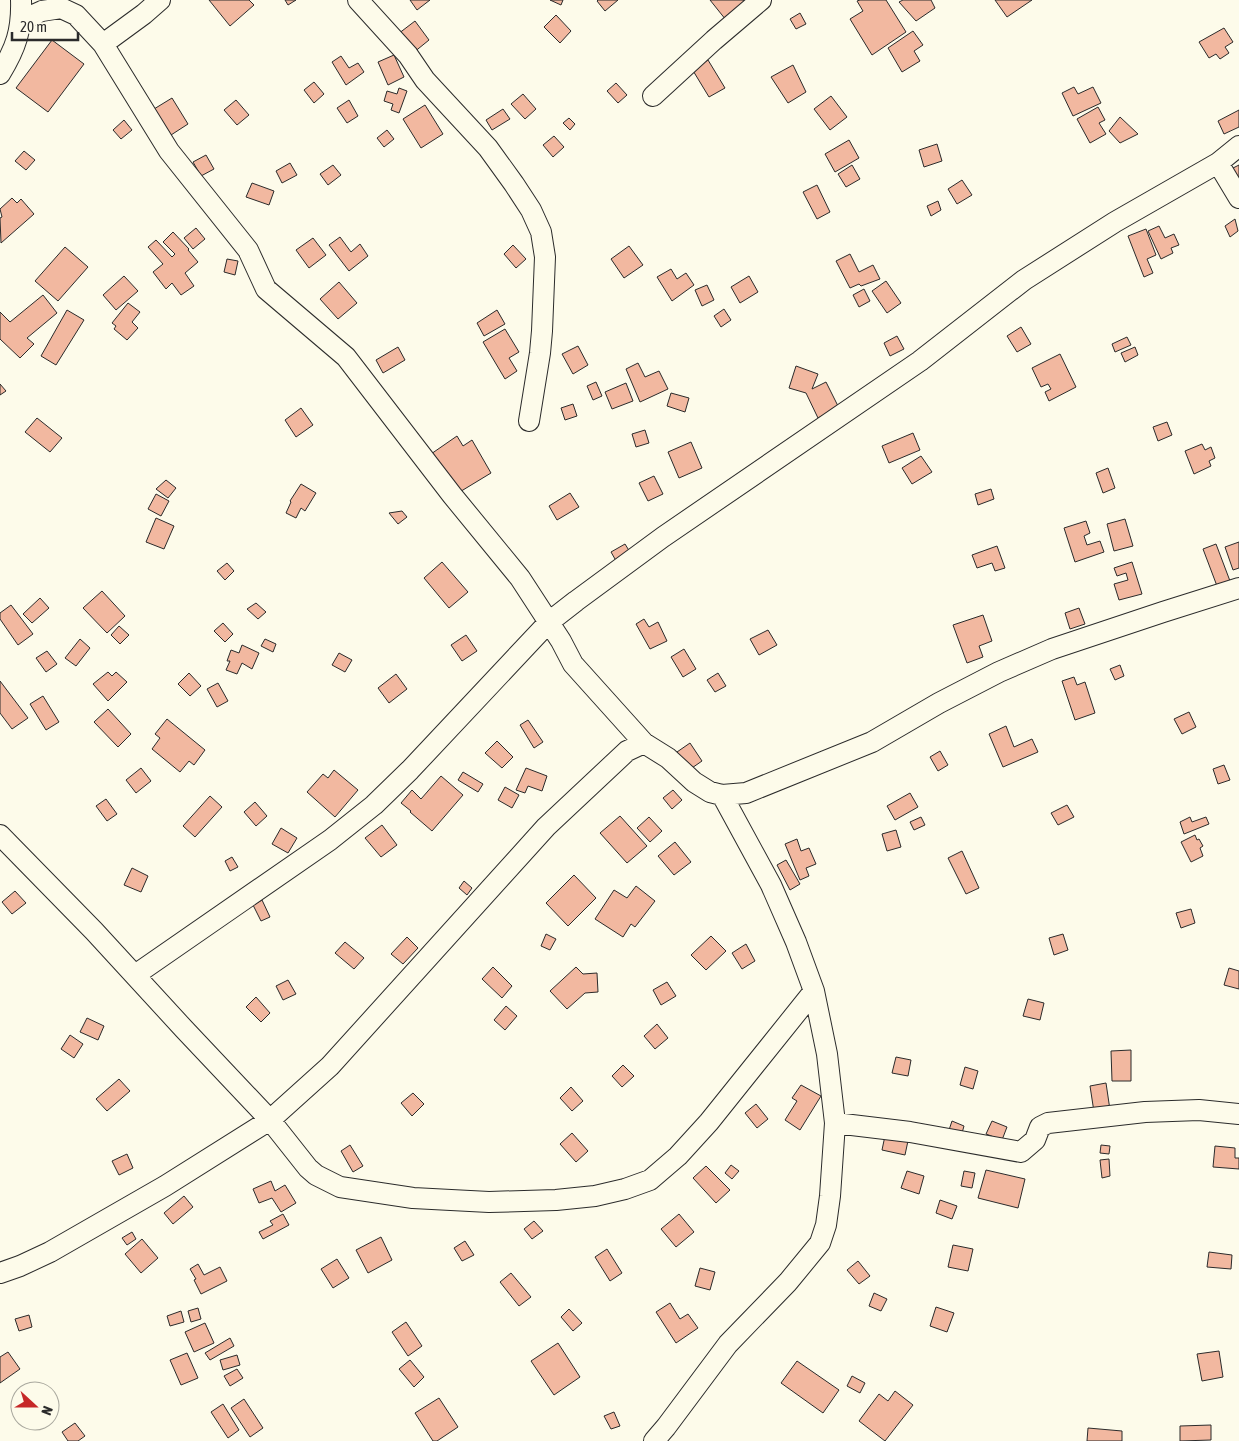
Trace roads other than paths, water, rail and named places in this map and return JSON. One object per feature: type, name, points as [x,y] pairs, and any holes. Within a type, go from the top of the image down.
[{"type":"street","points":[[0,74],[12,55],[22,20],[21,0]]},
{"type":"street","points":[[103,44],[160,0]]},
{"type":"street","points":[[358,0],[408,55],[425,80],[488,148],[531,210],[541,232],[545,256],[542,331],[529,421]]},
{"type":"street","points":[[653,96],[761,0]]},
{"type":"street","points":[[22,20],[42,11],[61,8],[76,15],[103,44],[169,151],[248,250],[266,289],[346,357],[452,495],[520,578],[549,622],[573,664],[644,743],[668,758],[694,782],[710,792],[722,795],[746,793],[872,742],[939,703],[999,672],[1052,649],[1239,588]]},
{"type":"street","points":[[136,975],[330,840],[374,805],[410,770],[549,622],[663,537],[920,361],[1024,280],[1115,222],[1218,163],[1239,146]]},
{"type":"street","points":[[1218,163],[1239,198]]},
{"type":"street","points":[[0,1273],[50,1252],[165,1186],[270,1120],[330,1066],[546,827],[627,751],[644,743]]},
{"type":"street","points":[[654,1441],[728,1344],[788,1282],[820,1243],[829,1205],[835,1123],[827,1054],[814,991],[796,942],[771,885],[722,795]]},
{"type":"street","points":[[0,835],[136,975],[270,1120],[308,1168],[316,1175],[340,1187],[413,1198],[489,1202],[556,1200],[595,1196],[625,1189],[650,1180],[678,1156],[709,1122],[814,991]]},
{"type":"street","points":[[835,1123],[910,1132],[1021,1152],[1035,1140],[1040,1127],[1048,1123],[1145,1112],[1199,1110],[1239,1114]]}]
